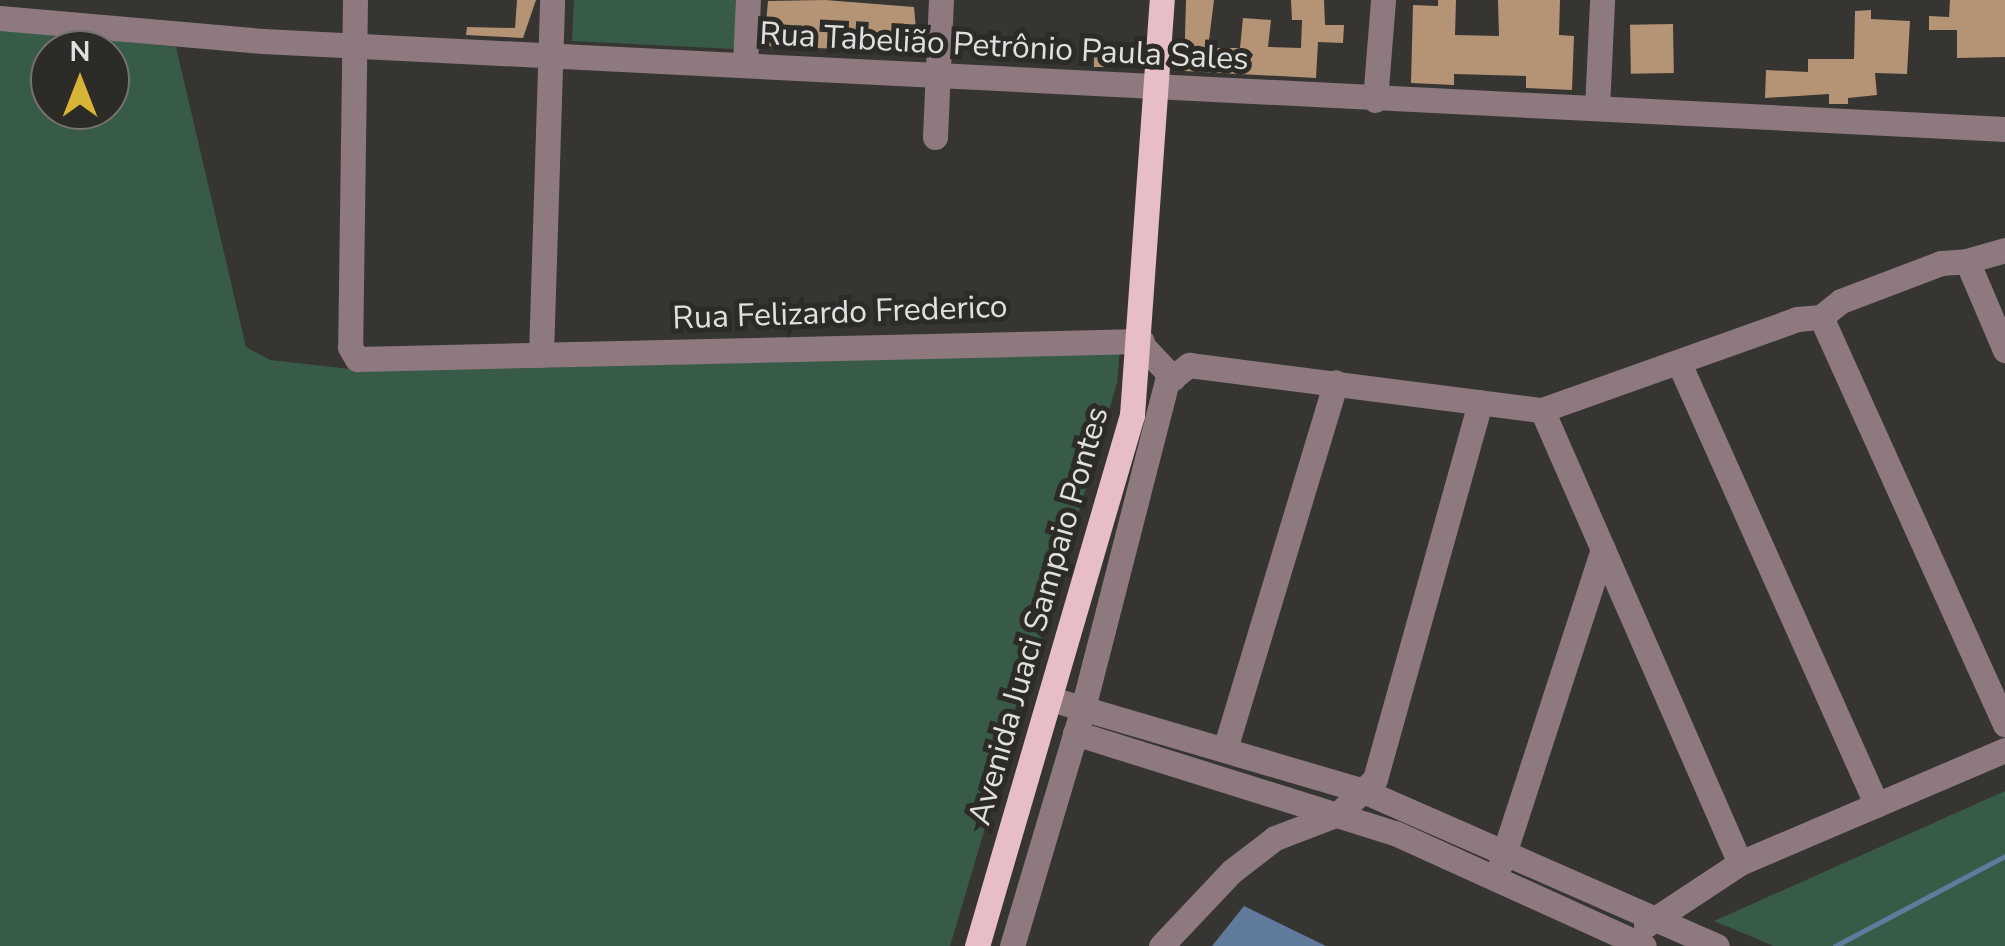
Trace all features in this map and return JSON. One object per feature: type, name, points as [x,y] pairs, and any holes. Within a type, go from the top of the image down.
[{"type":"main road","name":"Avenida Juaci Sampaio Pontes","points":[[977,946],[1120,473],[1141,342],[1162,0]]},
{"type":"street","points":[[354,45],[355,0]]},
{"type":"street","points":[[541,355],[552,0]]},
{"type":"street","points":[[745,65],[748,0]]},
{"type":"street","points":[[935,137],[941,0]]},
{"type":"street","points":[[1375,100],[1383,0]]},
{"type":"street","points":[[1597,108],[1602,0]]},
{"type":"street","name":"Rua Tabelião Petrônio Paula Sales","points":[[0,18],[551,56],[1375,100],[2005,128]]},
{"type":"street","name":"Rua Felizardo Frederico","points":[[354,45],[352,356],[364,360],[1141,342]]},
{"type":"street","points":[[1012,946],[1079,721],[1173,378],[1189,365],[1542,410],[1796,319],[1821,317],[1841,300],[1940,263],[1986,256],[2005,350]]},
{"type":"street","points":[[1821,317],[2005,724]]},
{"type":"street","points":[[1141,342],[1173,378]]},
{"type":"street","points":[[1680,363],[1876,805]]},
{"type":"street","points":[[1225,749],[1336,382]]},
{"type":"street","points":[[1161,946],[1232,870],[1275,838],[1338,814],[1366,792],[1480,402]]},
{"type":"street","points":[[1542,410],[1740,863]]},
{"type":"street","points":[[1494,876],[1507,851],[1603,550]]},
{"type":"street","points":[[1051,700],[1079,721],[1338,814],[1494,876],[1639,944],[1651,916],[1740,863],[2005,750]]},
{"type":"street","points":[[1079,721],[1225,749],[1366,792],[1717,946]]},
{"type":"green space","points":[[574,0],[737,0],[735,49],[572,41]]},
{"type":"green space","points":[[0,29],[30,32],[30,130],[130,130],[130,42],[176,47],[246,347],[270,360],[359,370],[540,368],[1120,346],[1117,383],[950,946],[0,946]]},
{"type":"green space","points":[[2005,791],[2005,946],[1774,946],[1714,921]]},
{"type":"water","points":[[1244,906],[1326,946],[1212,946]]},
{"type":"building","points":[[517,0],[536,0],[523,38],[466,35],[467,27],[515,28]]},
{"type":"building","points":[[825,0],[914,7],[918,52],[764,46],[768,1]]},
{"type":"building","points":[[1186,0],[1214,0],[1208,48],[1240,48],[1243,18],[1271,20],[1268,47],[1301,48],[1302,20],[1292,20],[1291,0],[1324,0],[1325,25],[1344,25],[1343,43],[1318,42],[1316,78],[1184,71]]},
{"type":"building","points":[[1438,0],[1456,0],[1455,35],[1499,36],[1498,0],[1560,0],[1559,35],[1574,36],[1572,90],[1526,88],[1526,76],[1454,74],[1454,85],[1411,83],[1413,5],[1438,6]]},
{"type":"building","points":[[1950,0],[2005,0],[2005,57],[1957,58],[1957,30],[1929,30],[1929,16],[1949,17]]},
{"type":"building","points":[[1871,10],[1871,19],[1910,21],[1907,74],[1875,73],[1877,95],[1848,98],[1848,104],[1829,104],[1829,94],[1765,98],[1766,70],[1808,72],[1808,59],[1854,59],[1855,11]]},
{"type":"building","points":[[1673,24],[1674,73],[1631,74],[1630,25]]},
{"type":"building","points":[[1094,48],[1122,48],[1122,67],[1094,67]]},
{"type":"waterway","points":[[1835,946],[2005,856]]}]
